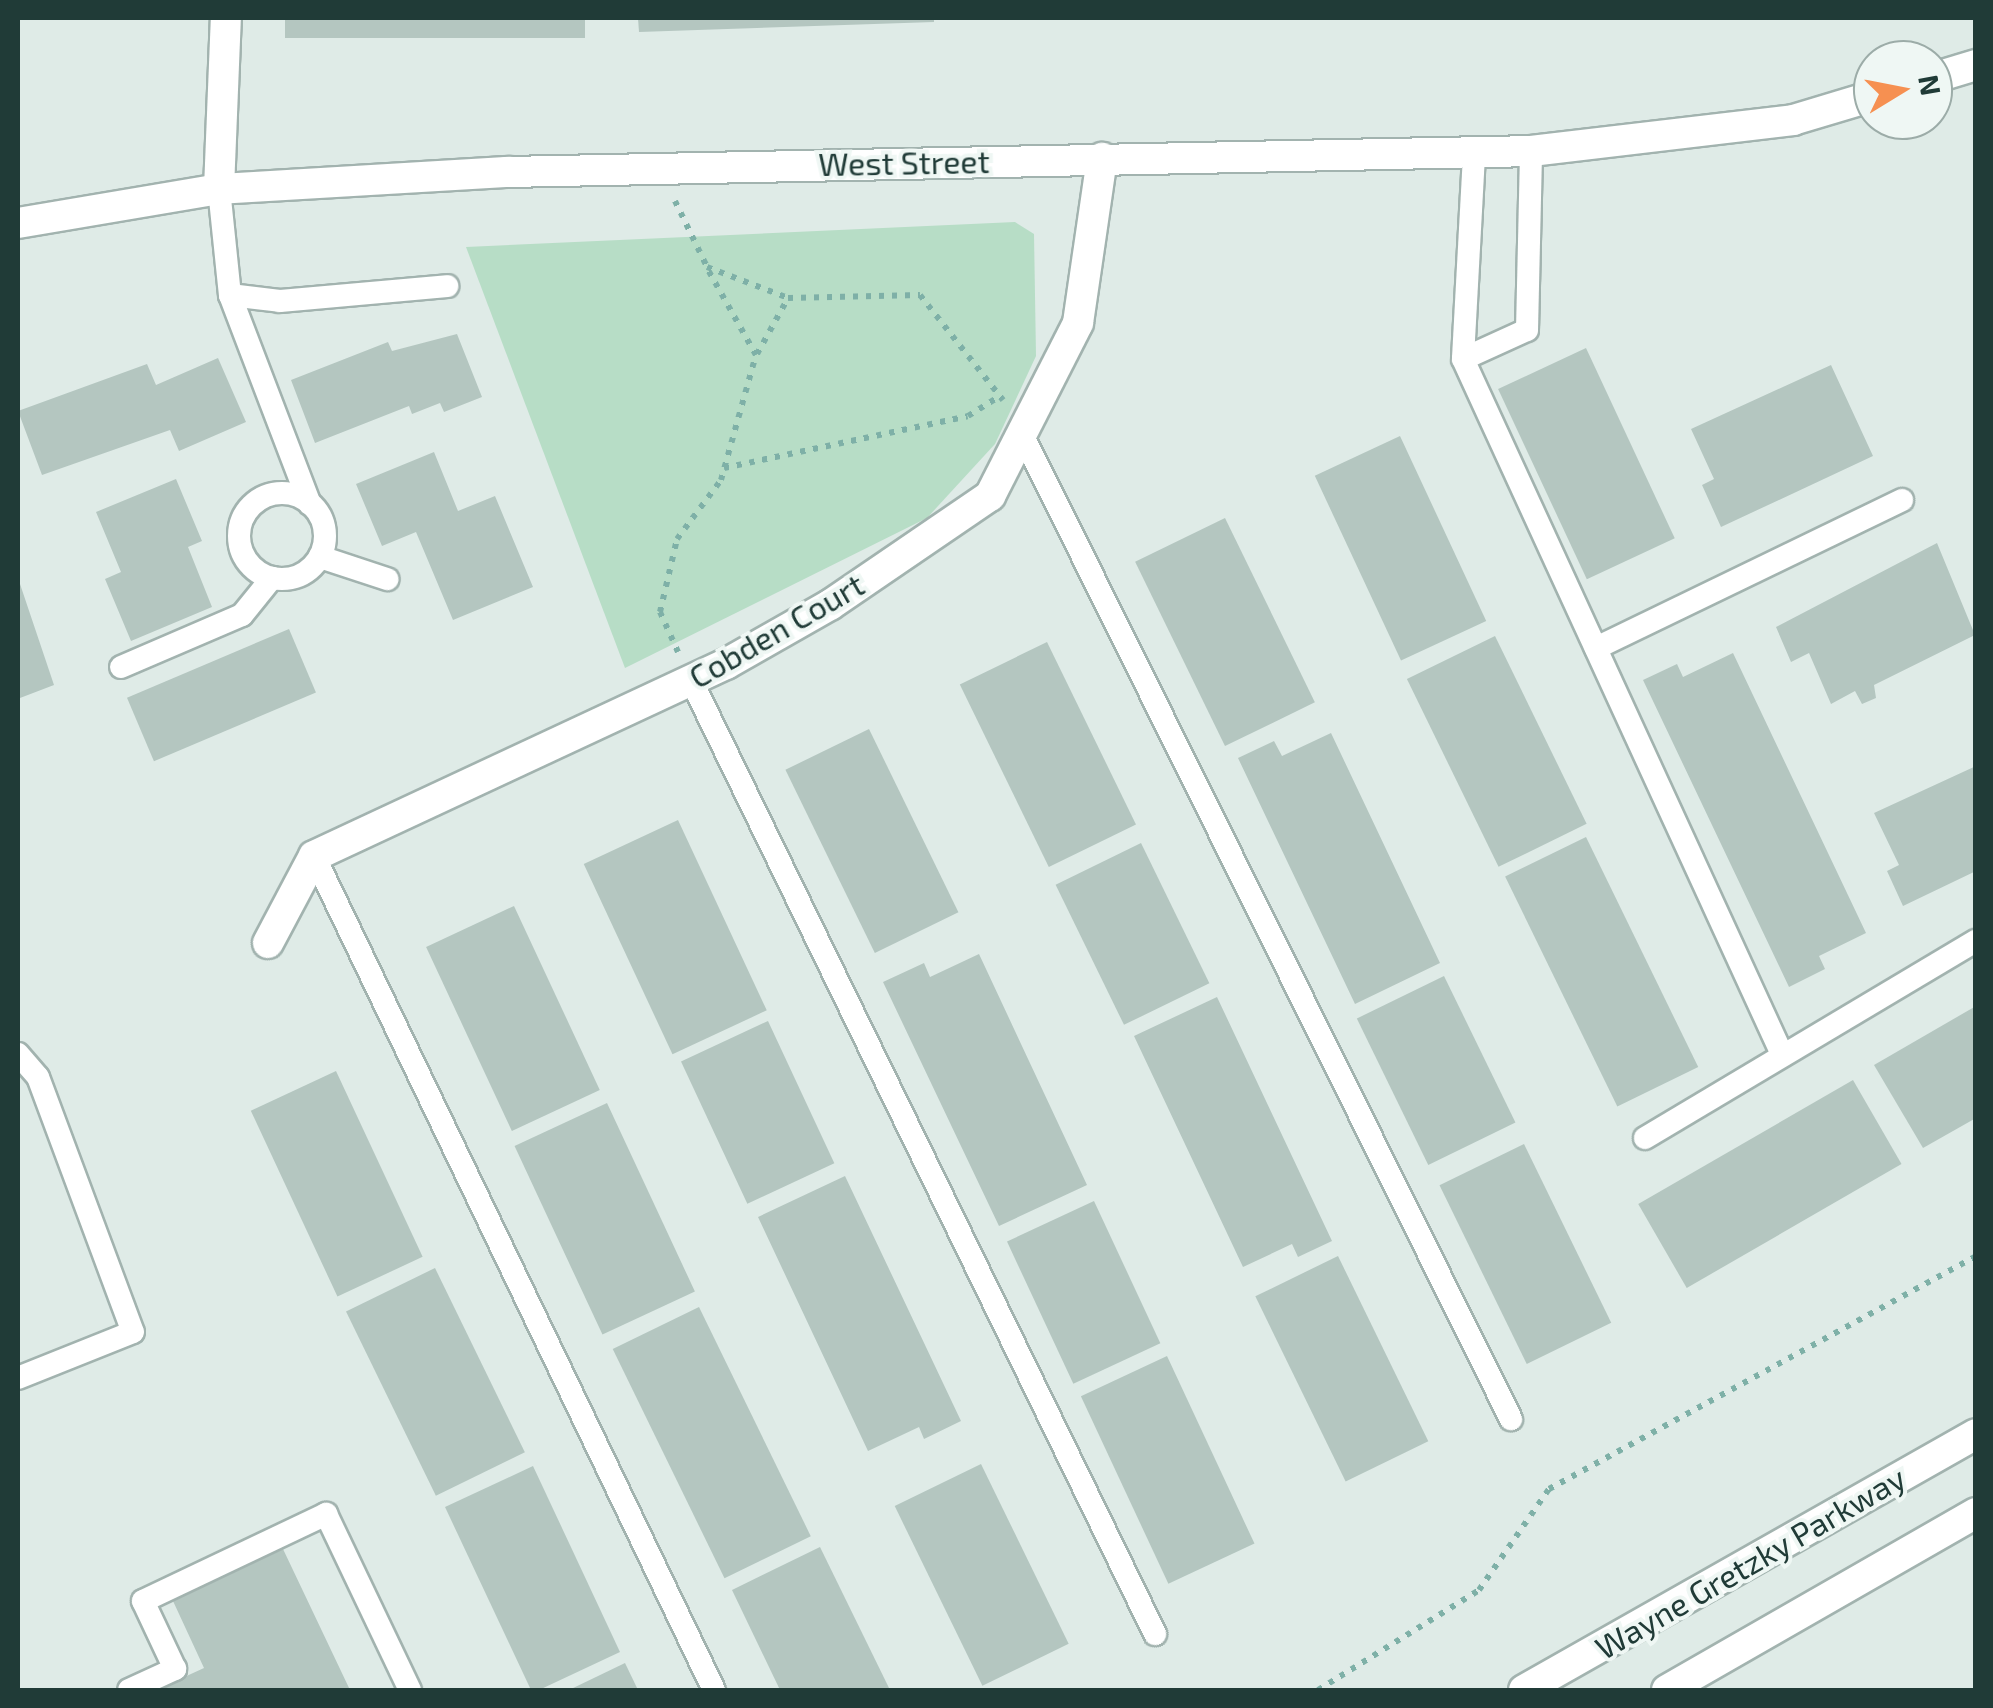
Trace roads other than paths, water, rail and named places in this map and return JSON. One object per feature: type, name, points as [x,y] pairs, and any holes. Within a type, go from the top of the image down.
[{"type":"main road","points":[[220,188],[226,18]]},
{"type":"main road","name":"West Street","points":[[18,223],[220,188],[659,168],[1474,155],[1793,120],[1853,102]]},
{"type":"main road","name":"Cobden Court","points":[[314,856],[691,680],[830,605],[990,496],[1078,323],[1102,158]]},
{"type":"main road","points":[[268,943],[314,856]]},
{"type":"main road","name":"Wayne Gretzky Parkway","points":[[1524,1690],[1976,1434]]},
{"type":"main road","points":[[1667,1690],[1976,1513]]},
{"type":"lane","points":[[1463,359],[1526,330],[1531,151]]},
{"type":"lane","points":[[1474,155],[1463,359],[1782,1054]]},
{"type":"lane","points":[[220,188],[230,295],[310,504],[324,529],[320,557],[300,576],[272,578],[242,552],[246,512],[282,493],[310,504]]},
{"type":"lane","points":[[230,295],[280,301],[447,286]]},
{"type":"lane","points":[[1022,434],[1511,1419]]},
{"type":"lane","points":[[1596,648],[1902,500]]},
{"type":"lane","points":[[320,557],[387,579]]},
{"type":"lane","points":[[121,667],[242,615],[272,578]]},
{"type":"lane","points":[[691,680],[1154,1634]]},
{"type":"lane","points":[[314,856],[714,1690]]},
{"type":"lane","points":[[1645,1138],[1976,941]]},
{"type":"lane","points":[[18,1054],[38,1077],[132,1332],[18,1378]]},
{"type":"lane","points":[[129,1690],[175,1669],[143,1601],[326,1514],[410,1690]]}]
